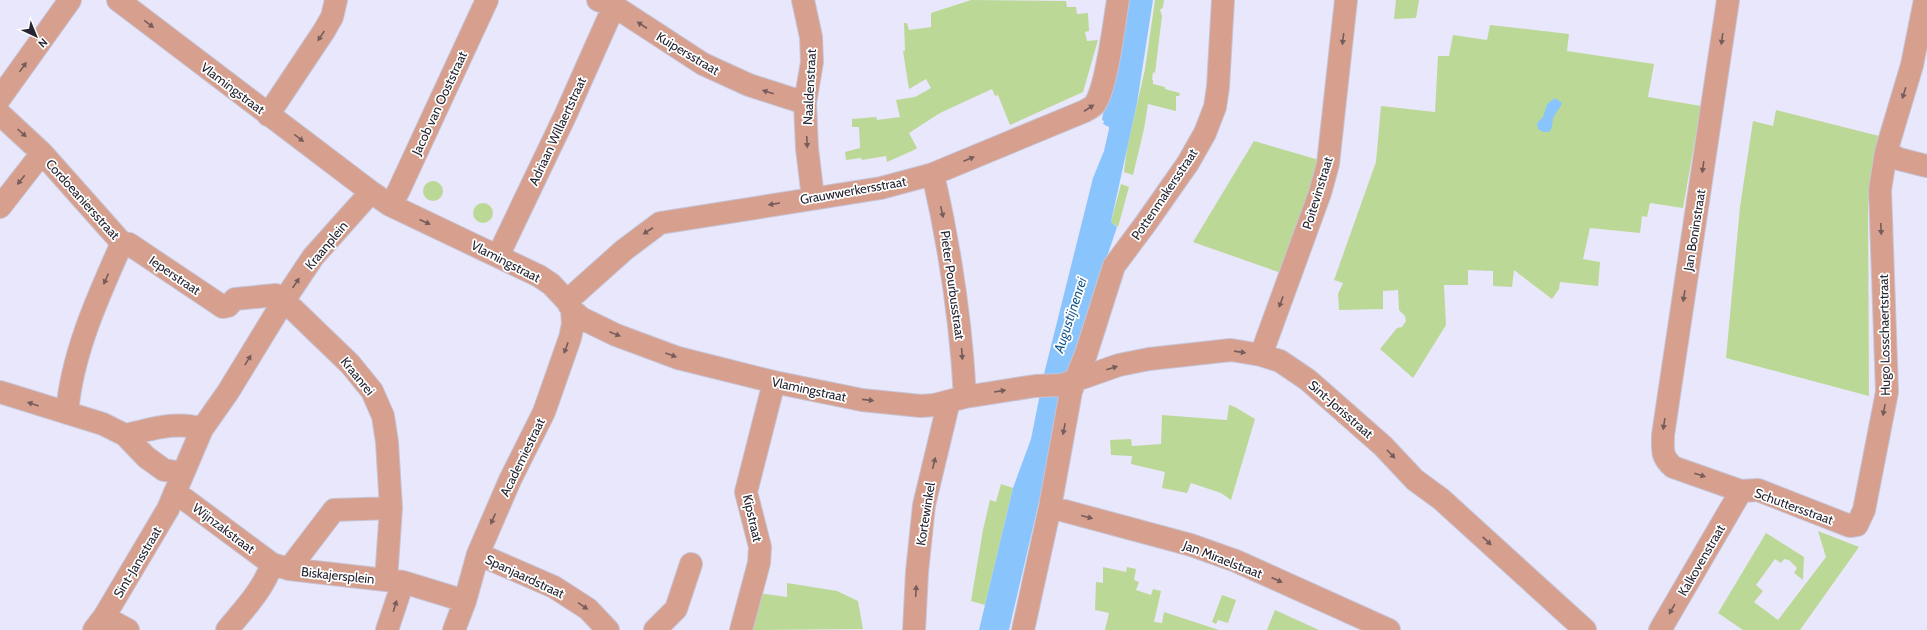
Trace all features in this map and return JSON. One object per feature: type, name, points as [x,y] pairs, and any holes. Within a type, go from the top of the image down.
[{"type":"street","points":[[0,98],[70,0]]},
{"type":"street","name":"Vlamingstraat","points":[[118,0],[370,192],[390,205],[539,276],[551,284],[581,318],[599,328],[678,358],[774,382],[862,400],[920,406],[1035,386]]},
{"type":"street","points":[[268,115],[324,31],[332,16],[336,0]]},
{"type":"street","name":"Jacob van Ooststraat","points":[[390,205],[398,192],[487,0]]},
{"type":"street","name":"Naaldenstraat","points":[[803,0],[811,37],[812,62],[806,103],[807,148],[813,198]]},
{"type":"street","name":"Grauwwerkersstraat","points":[[569,306],[624,250],[660,223],[881,188],[933,174],[1085,111],[1094,105],[1100,94],[1118,0]]},
{"type":"street","name":"Pottenmakersstraat","points":[[1069,383],[1086,354],[1114,266],[1146,224],[1188,163],[1205,133],[1215,107],[1218,88],[1223,0]]},
{"type":"street","name":"Poitevinstraat","points":[[1261,355],[1317,200],[1328,164],[1346,0]]},
{"type":"street","name":"Jan Boninstraat","points":[[1665,459],[1662,453],[1663,435],[1728,0]]},
{"type":"street","name":"Hugo Losschaertstraat","points":[[1857,525],[1864,510],[1887,392],[1880,190],[1886,152],[1912,65],[1925,0]]},
{"type":"street","name":"Kuipersstraat","points":[[606,3],[703,64],[749,86],[806,103]]},
{"type":"street","name":"Adriaan Willaertstraat","points":[[498,256],[566,116],[606,3]]},
{"type":"street","name":"Cordoeaniersstraat","points":[[0,114],[42,153],[122,243],[92,311],[69,390],[67,413]]},
{"type":"street","points":[[1886,152],[1899,159],[1927,166]]},
{"type":"street","points":[[0,207],[42,153]]},
{"type":"street","name":"Pieter Pourbusstraat","points":[[933,174],[946,230],[960,326],[957,399]]},
{"type":"street","name":"Kraanplein","points":[[228,392],[268,328],[289,305],[313,257],[370,192]]},
{"type":"street","name":"Ieperstraat","points":[[122,243],[129,244],[223,307],[228,306],[235,299],[276,295],[289,305]]},
{"type":"street","name":"Kraanrei","points":[[289,305],[350,364],[372,391],[384,416],[391,508]]},
{"type":"street","name":"Academiestraat","points":[[454,630],[465,601],[478,554],[510,480],[544,412],[570,338],[572,324],[569,306]]},
{"type":"street","name":"Sint-Jorisstraat","points":[[1035,386],[1069,383],[1119,365],[1162,357],[1231,350],[1261,355],[1280,361],[1321,390],[1383,446],[1415,480],[1441,499],[1585,630]]},
{"type":"street","name":"Kipstraat","points":[[741,630],[759,563],[760,547],[746,492],[774,382]]},
{"type":"street","points":[[1023,630],[1050,507],[1071,391],[1069,383]]},
{"type":"street","points":[[0,392],[103,424],[124,434],[159,468],[173,473],[179,483]]},
{"type":"street","name":"Sint-Jansstraat","points":[[99,624],[168,509],[202,429],[228,392]]},
{"type":"street","name":"Kortewinkel","points":[[914,630],[917,572],[924,505],[957,399]]},
{"type":"street","points":[[124,434],[179,424],[189,424],[202,429]]},
{"type":"street","name":"Schuttersstraat","points":[[1665,459],[1673,467],[1741,491],[1758,490],[1833,520],[1850,526],[1857,525]]},
{"type":"street","name":"Wijnzakstraat","points":[[179,483],[280,567]]},
{"type":"street","name":"Kalkovenstraat","points":[[1660,630],[1741,491]]},
{"type":"street","name":"Jan Miraelstraat","points":[[1050,507],[1191,545],[1236,561],[1389,630]]},
{"type":"street","name":"Biskajersplein","points":[[391,508],[395,581],[280,567],[334,510],[391,508]]},
{"type":"street","name":"Spanjaardstraat","points":[[478,554],[554,587],[588,609],[608,630]]},
{"type":"street","points":[[655,630],[676,610],[691,564]]},
{"type":"street","points":[[227,630],[267,578],[280,567]]},
{"type":"street","points":[[386,630],[395,581],[465,601]]},
{"type":"street","points":[[99,624],[128,630]]},
{"type":"green space","points":[[971,0],[1066,1],[1067,7],[1076,7],[1077,14],[1088,13],[1089,31],[1085,32],[1087,41],[1098,40],[1083,92],[1010,125],[998,95],[995,96],[992,89],[940,113],[909,133],[917,148],[914,150],[887,162],[886,156],[862,160],[861,158],[846,160],[845,152],[860,148],[859,127],[852,127],[852,119],[876,117],[877,120],[900,117],[896,100],[915,97],[931,88],[926,79],[909,89],[903,51],[905,51],[904,23],[907,23],[909,30],[931,27],[931,13]]},
{"type":"green space","points":[[1155,0],[1164,0],[1163,7],[1160,10],[1162,16],[1155,73],[1153,72],[1153,84],[1180,93],[1179,96],[1176,96],[1176,111],[1148,104],[1144,129],[1133,175],[1124,172],[1127,148],[1145,69]]},
{"type":"green space","points":[[1396,0],[1419,0],[1416,18],[1394,19]]},
{"type":"green space","points":[[1490,25],[1569,34],[1567,51],[1654,64],[1648,97],[1701,106],[1683,208],[1650,203],[1647,217],[1642,216],[1640,233],[1590,228],[1583,259],[1600,262],[1598,286],[1560,282],[1559,289],[1552,299],[1514,270],[1512,287],[1493,286],[1493,271],[1468,270],[1468,285],[1444,285],[1446,325],[1413,378],[1380,349],[1397,328],[1402,327],[1406,321],[1405,316],[1399,310],[1398,290],[1383,291],[1383,309],[1339,310],[1338,294],[1343,283],[1334,280],[1376,162],[1381,106],[1435,112],[1438,56],[1449,56],[1453,35],[1487,40]]},
{"type":"green space","points":[[1776,110],[1879,136],[1868,205],[1869,396],[1726,358],[1740,207],[1753,121],[1773,126]]},
{"type":"green space","points":[[1254,141],[1319,160],[1281,273],[1193,242]]},
{"type":"green space","points":[[433,181],[440,184],[443,191],[440,198],[433,201],[426,198],[423,191],[426,184]]},
{"type":"green space","points":[[1121,184],[1129,187],[1118,227],[1111,222]]},
{"type":"green space","points":[[483,203],[490,206],[493,213],[490,220],[483,223],[476,220],[473,213],[476,206]]},
{"type":"green space","points":[[1229,405],[1255,419],[1231,500],[1221,493],[1191,483],[1187,493],[1162,488],[1165,472],[1131,464],[1132,456],[1111,455],[1110,440],[1131,439],[1132,446],[1161,444],[1162,415],[1227,420]]},
{"type":"green space","points":[[1001,484],[1013,488],[985,605],[971,601],[983,530],[990,500],[996,502]]},
{"type":"green space","points":[[1818,531],[1859,547],[1800,630],[1743,630],[1718,613],[1766,533],[1804,557],[1803,580],[1794,573],[1797,568],[1789,560],[1784,559],[1781,563],[1775,559],[1756,585],[1763,591],[1754,602],[1778,620],[1826,557]]},
{"type":"green space","points":[[1103,567],[1126,572],[1127,567],[1136,569],[1134,580],[1139,582],[1136,590],[1151,595],[1153,589],[1161,591],[1154,622],[1162,623],[1164,612],[1219,630],[1105,630],[1109,613],[1095,610],[1096,582],[1103,583]]},
{"type":"green space","points":[[787,583],[837,591],[858,601],[863,629],[750,630],[758,593],[787,597]]},
{"type":"green space","points":[[1222,595],[1236,600],[1228,623],[1218,620],[1216,624],[1212,622]]},
{"type":"green space","points":[[1275,610],[1319,630],[1267,630]]},
{"type":"water","name":"Augustijnenrei","points":[[1123,0],[1153,0],[1137,103],[1111,222],[1117,227],[1070,367],[1061,383],[1058,401],[1060,412],[1009,630],[979,630],[1013,488],[1031,439],[1044,374],[1093,178],[1104,151],[1109,127],[1103,124],[1104,121],[1102,120]]},
{"type":"water","points":[[1555,98],[1562,103],[1553,119],[1552,127],[1549,132],[1543,132],[1538,129],[1537,123],[1543,117],[1547,104]]}]
